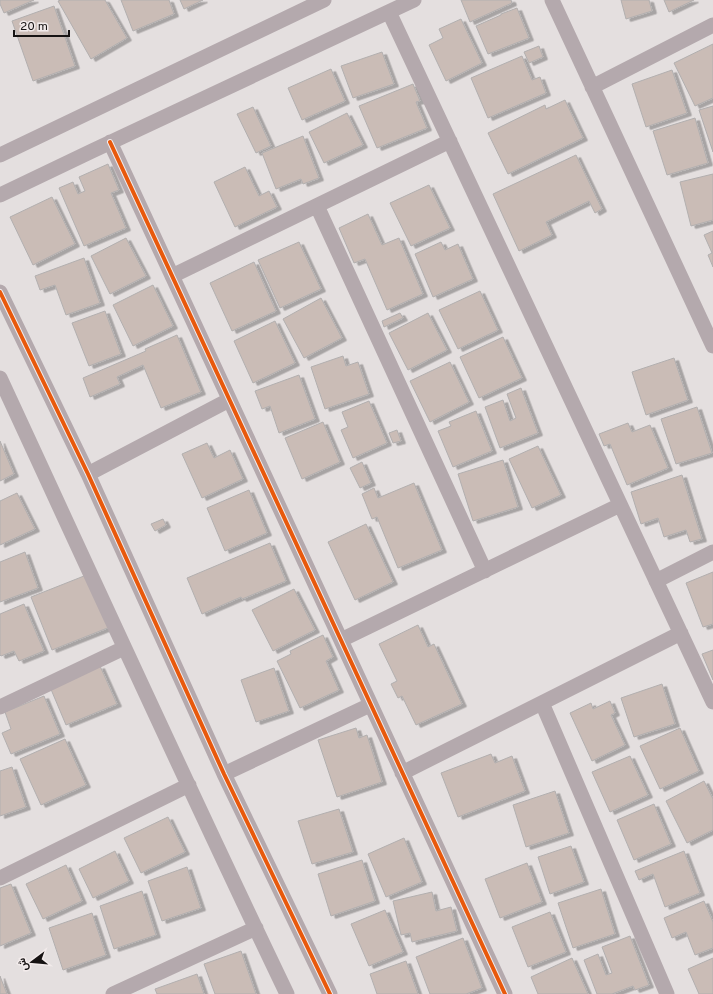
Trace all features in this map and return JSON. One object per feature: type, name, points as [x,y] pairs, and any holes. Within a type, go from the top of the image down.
[{"type":"street","points":[[0,155],[324,0]]},
{"type":"street","points":[[0,195],[414,0]]},
{"type":"street","points":[[552,0],[713,346]]},
{"type":"street","points":[[389,12],[713,702]]},
{"type":"street","points":[[592,87],[713,25]]},
{"type":"street","points":[[172,276],[450,141]]},
{"type":"street","points":[[110,142],[505,994]]},
{"type":"street","points":[[317,206],[485,571]]},
{"type":"street","points":[[0,292],[88,474],[224,774],[330,994]]},
{"type":"street","points":[[0,378],[124,648],[287,994]]},
{"type":"street","points":[[88,474],[229,400]]},
{"type":"street","points":[[341,640],[620,505]]},
{"type":"street","points":[[656,581],[713,552]]},
{"type":"street","points":[[402,773],[680,633]]},
{"type":"street","points":[[1,704],[124,648]]},
{"type":"street","points":[[542,703],[667,994]]},
{"type":"street","points":[[224,774],[370,705]]},
{"type":"street","points":[[0,878],[189,785]]},
{"type":"street","points":[[113,994],[256,928]]},
{"type":"building","points":[[0,0],[34,0],[4,13]]},
{"type":"building","points":[[105,0],[127,38],[91,59],[58,1]]},
{"type":"building","points":[[121,0],[169,0],[174,14],[133,31]]},
{"type":"building","points":[[180,0],[203,0],[184,9]]},
{"type":"building","points":[[461,0],[511,0],[512,3],[470,22]]},
{"type":"building","points":[[621,0],[649,0],[652,11],[626,19]]},
{"type":"building","points":[[664,0],[694,0],[669,12]]},
{"type":"building","points":[[54,6],[75,66],[33,81],[12,21]]},
{"type":"building","points":[[517,8],[529,38],[488,54],[476,26]]},
{"type":"building","points":[[461,19],[482,63],[446,81],[429,45],[443,38],[439,29]]},
{"type":"building","points":[[713,44],[713,98],[695,106],[674,63]]},
{"type":"building","points":[[539,46],[543,57],[529,63],[524,52]]},
{"type":"building","points":[[382,52],[394,84],[353,98],[341,66]]},
{"type":"building","points":[[522,56],[532,80],[540,77],[546,93],[488,118],[471,78]]},
{"type":"building","points":[[331,69],[345,101],[302,120],[288,88]]},
{"type":"building","points":[[672,70],[687,113],[646,127],[632,84]]},
{"type":"building","points":[[413,84],[420,101],[416,102],[427,128],[377,148],[359,106]]},
{"type":"building","points":[[565,100],[583,138],[508,174],[488,133],[545,105],[546,109]]},
{"type":"building","points":[[713,106],[713,152],[699,110]]},
{"type":"building","points":[[253,107],[271,146],[256,153],[237,114]]},
{"type":"building","points":[[347,113],[363,145],[324,163],[309,132]]},
{"type":"building","points":[[695,118],[708,163],[667,175],[653,131]]},
{"type":"building","points":[[303,136],[319,178],[303,184],[301,179],[276,189],[262,153]]},
{"type":"building","points":[[576,155],[602,209],[595,213],[589,201],[546,222],[552,235],[519,251],[493,194]]},
{"type":"building","points":[[108,164],[119,190],[111,193],[126,228],[84,246],[59,188],[73,182],[78,194],[85,191],[79,177]]},
{"type":"building","points":[[245,167],[259,196],[269,191],[277,207],[235,227],[214,182]]},
{"type":"building","points":[[713,174],[713,220],[691,226],[680,182]]},
{"type":"building","points":[[429,185],[450,228],[411,246],[390,203]]},
{"type":"building","points":[[52,197],[75,244],[33,265],[10,217]]},
{"type":"building","points":[[368,214],[382,245],[399,238],[423,294],[387,310],[365,259],[354,263],[339,228]]},
{"type":"building","points":[[713,231],[713,267],[708,255],[712,253],[704,235]]},
{"type":"building","points":[[126,238],[146,276],[110,294],[91,256]]},
{"type":"building","points":[[299,242],[321,289],[280,308],[258,260]]},
{"type":"building","points":[[441,242],[445,250],[458,244],[473,279],[433,297],[415,254]]},
{"type":"building","points":[[84,258],[100,303],[66,315],[55,285],[40,290],[35,276]]},
{"type":"building","points":[[254,262],[276,311],[232,331],[210,283]]},
{"type":"building","points":[[153,285],[173,326],[133,346],[113,305]]},
{"type":"building","points":[[480,291],[498,330],[458,349],[439,310]]},
{"type":"building","points":[[321,298],[342,338],[304,358],[283,319]]},
{"type":"building","points":[[105,311],[121,354],[89,366],[72,323]]},
{"type":"building","points":[[400,313],[403,318],[384,327],[382,321]]},
{"type":"building","points":[[428,313],[447,350],[408,370],[389,333]]},
{"type":"building","points":[[275,321],[295,363],[253,383],[234,341]]},
{"type":"building","points":[[177,335],[201,392],[161,408],[143,365],[117,377],[120,384],[90,397],[83,378],[146,351],[145,349]]},
{"type":"building","points":[[503,337],[522,378],[479,398],[460,357]]},
{"type":"building","points":[[343,356],[346,366],[358,362],[369,394],[325,409],[311,367]]},
{"type":"building","points":[[674,358],[688,400],[646,415],[632,372]]},
{"type":"building","points":[[450,362],[469,402],[430,422],[410,381]]},
{"type":"building","points":[[299,375],[315,419],[279,433],[270,406],[262,409],[255,391]]},
{"type":"building","points":[[521,388],[538,433],[500,448],[485,407],[503,400],[510,421],[516,418],[507,394]]},
{"type":"building","points":[[369,401],[387,443],[353,458],[341,430],[348,427],[342,412]]},
{"type":"building","points":[[697,407],[712,453],[676,464],[661,419]]},
{"type":"building","points":[[476,411],[492,451],[453,467],[438,431],[451,426],[449,422]]},
{"type":"building","points":[[323,422],[340,462],[302,479],[285,438]]},
{"type":"building","points":[[628,423],[632,432],[650,425],[668,468],[627,485],[610,444],[604,446],[599,434]]},
{"type":"building","points":[[397,430],[401,441],[393,443],[389,433]]},
{"type":"building","points":[[0,441],[14,474],[0,481]]},
{"type":"building","points":[[207,443],[214,458],[230,450],[243,479],[202,498],[182,454]]},
{"type":"building","points":[[538,446],[561,495],[532,508],[509,459]]},
{"type":"building","points":[[503,460],[518,507],[473,521],[458,474]]},
{"type":"building","points":[[362,462],[371,483],[360,488],[350,468]]},
{"type":"building","points":[[682,475],[702,539],[690,542],[686,530],[664,537],[658,518],[641,524],[631,492]]},
{"type":"building","points":[[414,483],[442,550],[398,568],[377,517],[372,519],[362,494],[374,488],[378,498]]},
{"type":"building","points":[[249,490],[267,533],[225,551],[207,508]]},
{"type":"building","points":[[17,493],[35,529],[0,545],[0,501]]},
{"type":"building","points":[[163,519],[166,525],[155,531],[151,524]]},
{"type":"building","points":[[366,524],[393,582],[355,600],[328,542]]},
{"type":"building","points":[[270,543],[286,581],[242,599],[241,597],[202,614],[187,578]]},
{"type":"building","points":[[25,552],[38,588],[0,602],[0,562]]},
{"type":"building","points":[[713,572],[713,624],[703,627],[686,583]]},
{"type":"building","points":[[89,574],[110,627],[52,650],[31,597]]},
{"type":"building","points":[[294,589],[315,630],[273,651],[252,610]]},
{"type":"building","points":[[24,604],[44,651],[19,661],[14,651],[1,656],[0,655],[0,614]]},
{"type":"building","points":[[418,625],[428,647],[434,644],[462,704],[416,725],[402,696],[398,698],[391,684],[397,681],[379,644]]},
{"type":"building","points":[[323,635],[333,657],[326,661],[339,690],[300,708],[277,661],[291,654],[290,651]]},
{"type":"building","points":[[713,650],[713,680],[702,654]]},
{"type":"building","points":[[100,666],[117,704],[66,725],[50,687]]},
{"type":"building","points":[[274,668],[289,711],[256,722],[241,680]]},
{"type":"building","points":[[662,684],[675,724],[634,737],[621,698]]},
{"type":"building","points":[[44,696],[60,734],[11,754],[2,733],[11,729],[5,712]]},
{"type":"building","points":[[610,701],[615,713],[611,715],[625,745],[592,761],[570,713],[591,703],[593,709]]},
{"type":"building","points":[[356,728],[359,738],[367,735],[382,782],[337,797],[318,740]]},
{"type":"building","points":[[680,728],[699,771],[660,789],[640,746]]},
{"type":"building","points":[[65,739],[86,785],[41,805],[20,759]]},
{"type":"building","points":[[491,754],[495,763],[512,756],[525,791],[458,817],[441,773]]},
{"type":"building","points":[[630,756],[648,795],[610,812],[592,772]]},
{"type":"building","points":[[12,767],[26,807],[0,816],[0,771]]},
{"type":"building","points":[[704,781],[713,799],[713,830],[687,843],[666,801]]},
{"type":"building","points":[[555,791],[569,833],[526,847],[513,805]]},
{"type":"building","points":[[654,804],[671,844],[634,860],[617,820]]},
{"type":"building","points":[[339,809],[353,852],[312,864],[298,821]]},
{"type":"building","points":[[168,817],[185,852],[141,873],[124,838]]},
{"type":"building","points":[[404,838],[422,882],[386,897],[368,854]]},
{"type":"building","points":[[571,846],[584,882],[550,894],[538,857]]},
{"type":"building","points":[[115,851],[129,881],[93,898],[79,869]]},
{"type":"building","points":[[684,851],[700,893],[665,907],[653,874],[639,880],[635,871]]},
{"type":"building","points":[[362,860],[375,901],[331,916],[318,874]]},
{"type":"building","points":[[527,863],[542,902],[500,918],[485,879]]},
{"type":"building","points":[[66,865],[82,901],[43,919],[26,884]]},
{"type":"building","points":[[187,867],[201,908],[162,921],[148,881]]},
{"type":"building","points":[[11,884],[31,933],[0,946],[0,888]]},
{"type":"building","points":[[601,889],[615,934],[573,948],[558,903]]},
{"type":"building","points":[[142,891],[156,935],[114,949],[100,906]]},
{"type":"building","points":[[432,892],[436,911],[451,907],[457,931],[412,942],[410,933],[401,935],[393,901]]},
{"type":"building","points":[[704,901],[713,922],[713,948],[695,955],[686,932],[672,938],[664,918]]},
{"type":"building","points":[[385,910],[403,952],[369,966],[351,924]]},
{"type":"building","points":[[550,912],[566,952],[528,967],[512,927]]},
{"type":"building","points":[[92,913],[106,955],[63,970],[49,928]]},
{"type":"building","points":[[630,936],[649,985],[635,990],[633,986],[612,994],[597,994],[584,960],[598,954],[606,975],[612,973],[602,947]]},
{"type":"building","points":[[463,938],[482,988],[466,994],[430,994],[416,957]]},
{"type":"building","points":[[241,951],[256,994],[215,994],[204,964]]},
{"type":"building","points":[[572,958],[588,994],[538,994],[531,977]]},
{"type":"building","points":[[713,958],[713,994],[699,994],[688,969]]},
{"type":"building","points":[[406,961],[418,994],[377,994],[370,974]]},
{"type":"building","points":[[197,974],[204,994],[157,994],[155,989]]},
{"type":"building","points":[[0,976],[7,994],[0,994]]},
{"type":"cycle path","points":[[110,142],[505,994]]},
{"type":"cycle path","points":[[0,292],[88,474],[224,774],[330,994]]}]
